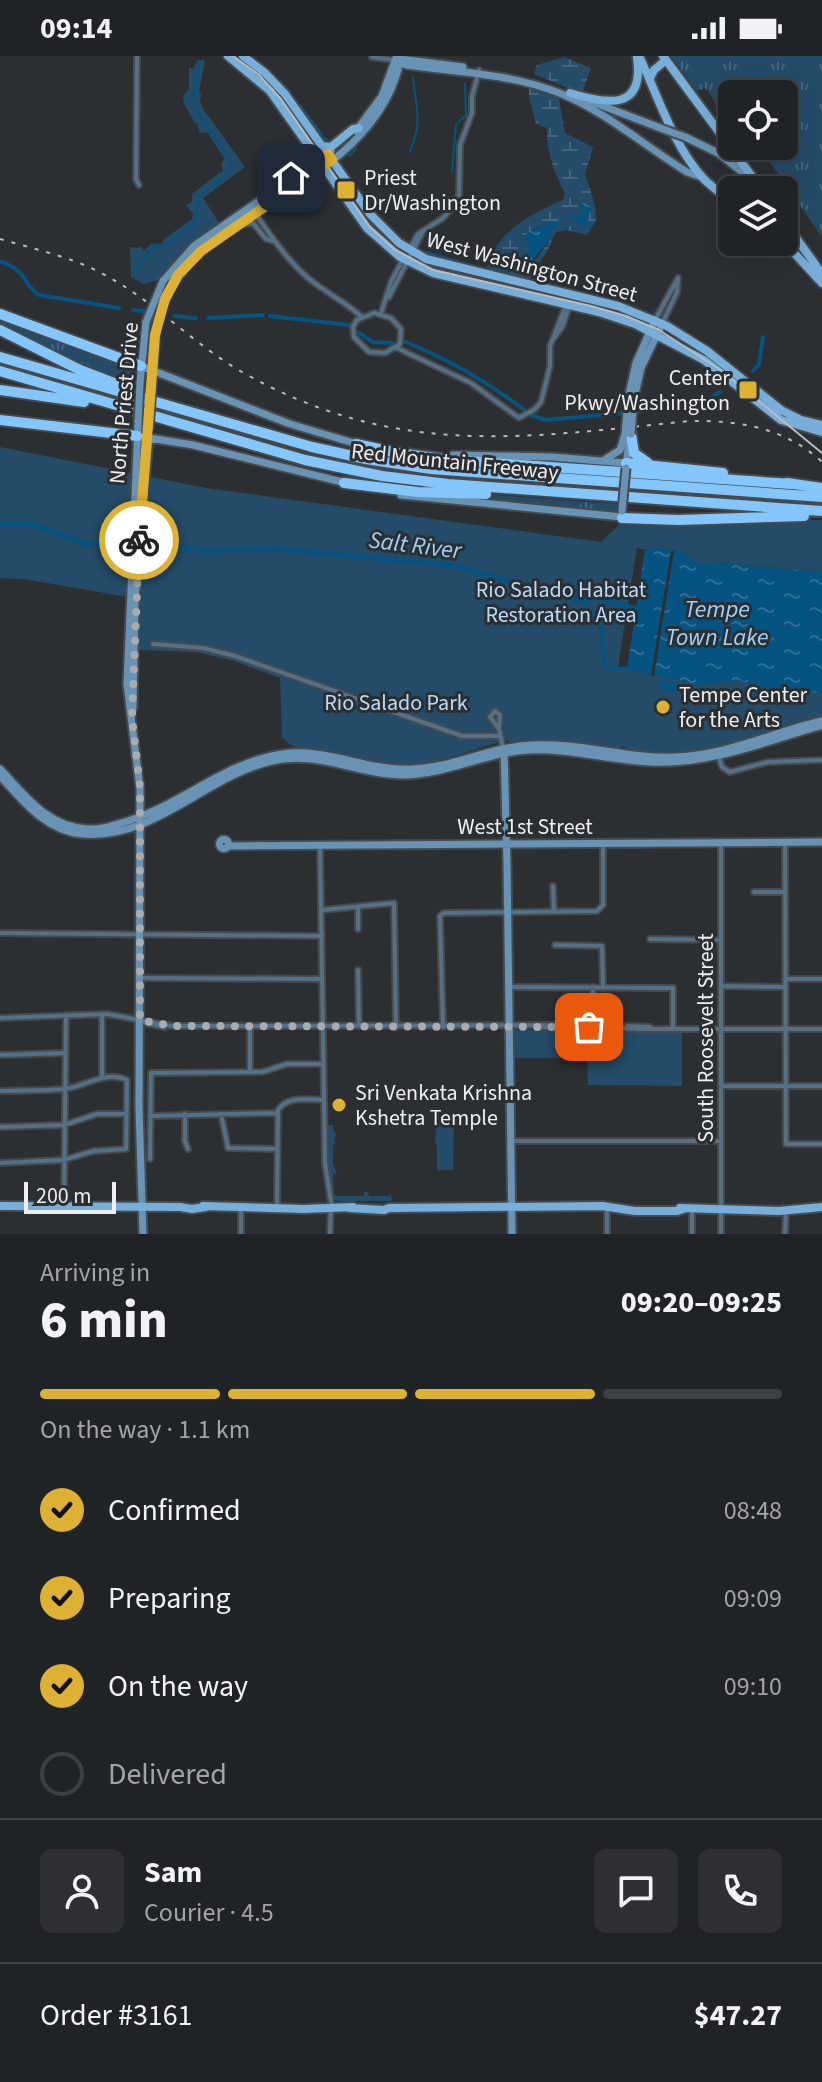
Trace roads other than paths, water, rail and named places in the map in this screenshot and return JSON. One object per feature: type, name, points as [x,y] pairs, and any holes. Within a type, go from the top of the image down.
[{"type":"highway","points":[[0,317],[141,366]]},
{"type":"highway","points":[[0,330],[86,373],[189,412]]},
{"type":"highway","name":"Red Mountain Freeway","points":[[0,357],[322,450],[420,468],[822,497]]},
{"type":"highway","name":"Red Mountain Freeway","points":[[0,371],[305,460],[371,475],[822,514]]},
{"type":"highway","points":[[0,390],[62,397],[168,421]]},
{"type":"highway","points":[[0,413],[57,426]]},
{"type":"highway","points":[[0,420],[143,432]]},
{"type":"highway","points":[[628,434],[638,457],[658,465]]},
{"type":"highway","points":[[356,444],[451,460],[791,484]]},
{"type":"highway","points":[[626,461],[822,488]]},
{"type":"highway","points":[[344,483],[444,493],[564,493]]},
{"type":"highway","points":[[622,514],[678,520],[822,514]]},
{"type":"main road","name":"West Washington Street","points":[[228,56],[249,70],[270,91],[367,228],[387,249],[433,273],[615,316],[654,332],[704,360],[781,420],[822,432]]},
{"type":"main road","name":"West Washington Street","points":[[243,56],[279,88],[379,225],[411,251],[447,265],[571,291],[659,322],[707,351],[781,410],[801,420],[822,425]]},
{"type":"main road","points":[[638,56],[677,139],[702,177],[718,190]]},
{"type":"main road","points":[[570,93],[605,102],[621,100],[637,83],[638,56]]},
{"type":"main road","points":[[650,78],[664,58],[751,176]]},
{"type":"main road","name":"North Priest Drive","points":[[330,157],[359,128],[382,96],[399,59]]},
{"type":"main road","name":"North Priest Drive","points":[[132,600],[147,464],[141,366],[146,322],[163,281],[190,250],[362,135],[392,89],[399,59]]},
{"type":"main road","points":[[399,59],[429,59],[532,84],[571,98],[687,172],[702,177]]},
{"type":"main road","points":[[399,59],[533,80],[685,137],[729,161],[746,176]]},
{"type":"main road","points":[[321,145],[331,147],[353,129],[359,128]]},
{"type":"main road","name":"North Priest Drive","points":[[143,1234],[139,773],[127,693],[135,462],[152,387],[156,329],[171,287],[193,258],[252,211]]},
{"type":"main road","points":[[798,241],[822,274]]},
{"type":"main road","points":[[798,256],[822,283]]},
{"type":"main road","points":[[143,432],[408,496],[622,514],[634,368],[659,322]]},
{"type":"main road","points":[[141,366],[290,424],[356,444],[446,455],[605,459],[621,448],[628,434]]},
{"type":"main road","points":[[579,458],[626,461]]},
{"type":"main road","points":[[1,772],[43,820],[66,831],[86,834],[114,831],[173,804],[242,766],[271,756],[315,753],[394,775],[425,773],[504,751],[551,750],[650,762],[686,761],[822,723]]},
{"type":"main road","points":[[504,751],[512,1234]]},
{"type":"main road","points":[[1,772],[44,814],[70,827]]},
{"type":"main road","points":[[43,820],[66,828],[97,829],[140,820]]},
{"type":"main road","name":"West 1st Street","points":[[229,846],[822,842]]},
{"type":"main road","points":[[0,1206],[306,1207]]},
{"type":"main road","points":[[256,1207],[370,1210],[567,1208],[574,1211],[607,1208],[630,1208],[635,1211],[819,1209]]},
{"type":"street","points":[[137,56],[136,179],[139,185]]},
{"type":"street","points":[[372,57],[399,59]]},
{"type":"street","points":[[382,314],[391,282],[418,234],[443,218],[459,195],[460,145],[472,113],[472,97],[479,72]]},
{"type":"street","points":[[252,211],[289,264],[361,316],[382,314],[393,319],[399,327],[399,344]]},
{"type":"street","points":[[235,227],[253,223],[266,239],[273,241]]},
{"type":"street","points":[[678,278],[677,292],[659,322],[678,278]]},
{"type":"street","points":[[399,344],[471,383],[516,418],[533,410],[543,398],[552,339],[566,319],[571,291]]},
{"type":"street","points":[[361,316],[353,328],[357,342],[369,352],[385,353],[399,344]]},
{"type":"street","points":[[153,644],[212,649],[462,736],[500,736]]},
{"type":"street","points":[[496,720],[504,751]]},
{"type":"street","points":[[718,754],[722,767],[728,772],[778,760],[822,760]]},
{"type":"street","name":"South Roosevelt Street","points":[[721,842],[721,1234]]},
{"type":"street","points":[[785,842],[786,1144],[822,1144]]},
{"type":"street","points":[[443,1027],[442,914],[601,910],[603,843]]},
{"type":"street","points":[[320,846],[323,1064],[330,1234]]},
{"type":"street","points":[[553,886],[554,911]]},
{"type":"street","points":[[754,892],[785,892]]},
{"type":"street","points":[[322,910],[394,903],[396,1027]]},
{"type":"street","points":[[358,906],[358,929]]},
{"type":"street","points":[[0,933],[322,936]]},
{"type":"street","points":[[650,939],[721,940]]},
{"type":"street","points":[[555,945],[602,946],[603,988]]},
{"type":"street","points":[[358,970],[359,1026]]},
{"type":"street","points":[[140,978],[322,979]]},
{"type":"street","points":[[785,979],[822,979]]},
{"type":"street","points":[[721,986],[785,987]]},
{"type":"street","points":[[509,987],[673,988],[673,1028]]},
{"type":"street","points":[[593,987],[593,1027]]},
{"type":"street","points":[[102,1014],[102,1078]]},
{"type":"street","points":[[0,1018],[102,1014],[172,1026],[644,1025],[652,1028],[822,1028]]},
{"type":"street","points":[[64,1207],[66,1016]]},
{"type":"street","points":[[248,1026],[250,1072]]},
{"type":"street","points":[[0,1055],[66,1053]]},
{"type":"street","points":[[150,1159],[150,1075],[153,1072],[262,1072],[287,1064],[323,1064]]},
{"type":"street","points":[[0,1091],[64,1089],[102,1078],[126,1079],[127,1114],[126,1149],[94,1151],[63,1160],[0,1163]]},
{"type":"street","points":[[721,1086],[822,1086]]},
{"type":"street","points":[[277,1205],[277,1113],[283,1103],[324,1100]]},
{"type":"street","points":[[150,1116],[277,1113]]},
{"type":"street","points":[[0,1127],[64,1125],[97,1114],[127,1114]]},
{"type":"street","points":[[185,1114],[188,1149]]},
{"type":"street","points":[[221,1114],[228,1148],[277,1149]]},
{"type":"street","points":[[511,1141],[721,1141]]},
{"type":"street","points":[[241,1207],[241,1234]]},
{"type":"street","points":[[607,1208],[607,1234]]},
{"type":"street","points":[[687,1209],[692,1234]]},
{"type":"street","points":[[785,1234],[786,1209]]},
{"type":"water","points":[[583,202],[591,207],[587,227],[584,228],[569,216],[584,215]]},
{"type":"water","points":[[561,221],[549,235],[550,240],[526,267],[522,266],[522,255],[529,247],[524,235],[550,222]]},
{"type":"water","name":"Tempe Town Lake","points":[[645,549],[682,552],[699,564],[822,572],[822,693],[767,689],[738,680],[699,685],[627,669]]},
{"type":"water","points":[[659,680],[694,688],[696,704],[689,702],[685,692],[675,689],[673,693],[659,688]]},
{"type":"waterway","points":[[133,273],[152,248],[169,244],[195,222],[202,193],[229,171],[231,163],[201,118],[193,97],[200,63]]},
{"type":"waterway","points":[[410,152],[417,122],[413,77]]},
{"type":"waterway","points":[[452,172],[456,125],[466,115],[465,83]]},
{"type":"waterway","points":[[288,91],[294,98]]},
{"type":"waterway","points":[[300,105],[332,144]]},
{"type":"waterway","points":[[349,156],[356,149]]},
{"type":"waterway","points":[[396,234],[408,243]]},
{"type":"waterway","points":[[427,252],[474,266]]},
{"type":"waterway","points":[[0,261],[16,269],[39,295],[119,308]]},
{"type":"waterway","points":[[482,268],[507,273],[522,266]]},
{"type":"waterway","points":[[133,310],[150,312]]},
{"type":"waterway","points":[[208,318],[263,315]]},
{"type":"waterway","points":[[174,316],[196,318]]},
{"type":"waterway","points":[[270,316],[349,325]]},
{"type":"waterway","points":[[359,333],[373,342],[392,343]]},
{"type":"waterway","points":[[753,371],[759,364],[763,337]]},
{"type":"waterway","points":[[406,342],[468,372],[526,411]]},
{"type":"waterway","points":[[634,412],[699,405],[720,392]]},
{"type":"waterway","points":[[531,415],[546,420],[626,413]]},
{"type":"waterway","name":"Salt River","points":[[0,524],[32,524],[86,544],[118,541],[202,550],[279,549],[452,565],[579,601],[597,599],[642,610]]},
{"type":"waterway","points":[[582,602],[601,626],[605,667],[627,669]]},
{"type":"tram line","points":[[233,56],[259,75],[281,99],[370,227],[394,249],[433,270],[591,306],[659,330],[722,371],[822,453]]},
{"type":"railway","points":[[0,239],[66,258],[103,274],[139,296],[242,372],[299,400],[353,419],[407,430],[461,436],[571,433],[690,421],[726,422],[777,434],[808,450],[822,462]]},
{"type":"place","name":"Priest Dr/Washington","points":[[346,190]]},
{"type":"place","name":"Center Pkwy/Washington","points":[[748,390]]},
{"type":"place","name":"Tempe Center for the Arts","points":[[663,707]]},
{"type":"place","name":"Sri Venkata Krishna Kshetra Temple","points":[[339,1105]]},
{"type":"park label","name":"Rio Salado Habitat Restoration Area","points":[[561,602]]},
{"type":"park label","name":"Rio Salado Park","points":[[396,702]]}]
